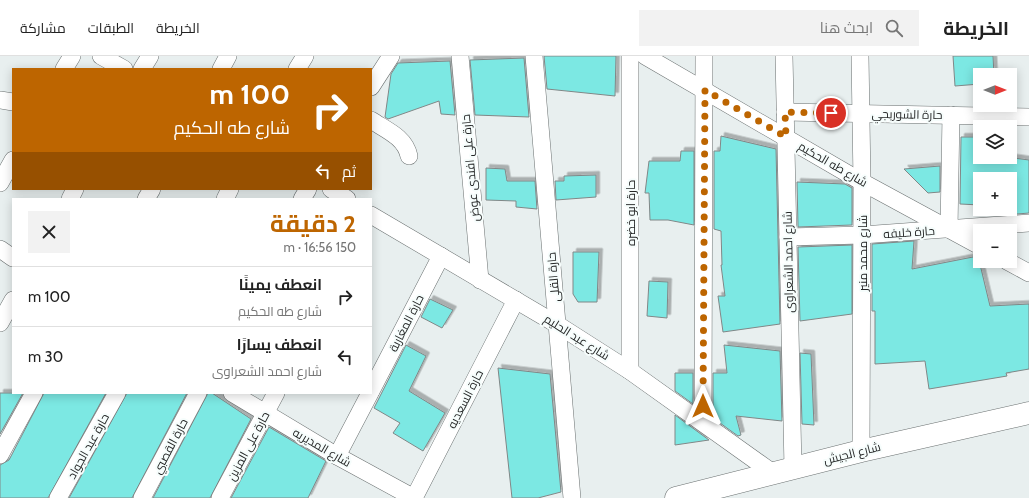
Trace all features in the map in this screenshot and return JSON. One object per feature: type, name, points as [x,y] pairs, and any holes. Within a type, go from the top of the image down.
[{"type":"main road","name":"شارع الجيش","points":[[676,498],[861,450],[1029,413]]},
{"type":"street","points":[[65,68],[72,56]]},
{"type":"street","points":[[101,56],[122,68]]},
{"type":"street","points":[[143,68],[150,56]]},
{"type":"street","points":[[222,68],[228,56]]},
{"type":"street","points":[[299,68],[305,56]]},
{"type":"street","points":[[372,85],[391,56]]},
{"type":"street","name":"حارة على افندى عوض","points":[[460,56],[480,280]]},
{"type":"street","name":"حارة القلى","points":[[534,56],[572,498]]},
{"type":"street","name":"حارة ابو خضره","points":[[630,56],[630,371]]},
{"type":"street","name":"شارع طه الحكيم","points":[[645,56],[862,182],[973,242]]},
{"type":"street","points":[[703,422],[704,56]]},
{"type":"street","name":"شارع احمد الشعراوى","points":[[783,471],[788,237],[784,56]]},
{"type":"street","name":"شارع محمد منير","points":[[860,56],[862,182],[861,450]]},
{"type":"street","points":[[0,100],[12,102]]},
{"type":"street","name":"حارة الشوربجي","points":[[785,112],[951,115],[974,112]]},
{"type":"street","name":"حارة الشوربجي","points":[[1000,112],[1029,117]]},
{"type":"street","points":[[950,229],[951,115]]},
{"type":"street","points":[[372,121],[405,144],[409,156]]},
{"type":"street","points":[[0,183],[12,162]]},
{"type":"street","points":[[333,190],[345,198]]},
{"type":"street","name":"شارع عبد الحليم","points":[[372,217],[558,324],[630,371],[703,422],[783,471]]},
{"type":"street","name":"حارة خليفه","points":[[788,237],[862,235],[1029,223]]},
{"type":"street","points":[[0,249],[12,257]]},
{"type":"street","name":"حارة المغاربة","points":[[372,390],[441,256]]},
{"type":"street","points":[[1017,266],[1029,273]]},
{"type":"street","name":"حارة السعديه","points":[[414,498],[516,300]]},
{"type":"street","points":[[0,323],[12,302]]},
{"type":"street","points":[[0,454],[33,394]]},
{"type":"street","name":"حارة عبد الجواد","points":[[58,498],[116,394]]},
{"type":"street","name":"حارة القصبي","points":[[142,498],[197,394]]},
{"type":"street","name":"شارع المديريه","points":[[234,394],[337,456],[414,498]]},
{"type":"street","name":"حارة على المزين","points":[[220,498],[275,394]]},
{"type":"street","name":"حارة المغاربة","points":[[337,456],[370,394]]},
{"type":"building","points":[[544,56],[616,56],[615,96],[547,89]]},
{"type":"building","points":[[953,56],[993,56],[994,68],[973,68],[973,85],[955,86]]},
{"type":"building","points":[[524,58],[529,117],[475,115],[470,60]]},
{"type":"building","points":[[450,61],[455,115],[441,114],[439,101],[388,119],[385,117],[391,74],[398,63]]},
{"type":"building","points":[[721,136],[776,149],[780,324],[723,332],[718,296],[725,296],[721,265],[721,231],[714,229],[714,151],[720,151]]},
{"type":"building","points":[[961,137],[973,137],[973,164],[1017,164],[1017,158],[1029,160],[1029,213],[1017,214],[1017,172],[973,172],[973,205],[960,204]]},
{"type":"building","points":[[681,151],[694,151],[694,225],[668,220],[650,220],[649,193],[645,193],[649,161],[680,161]]},
{"type":"building","points":[[940,166],[940,192],[928,193],[904,169]]},
{"type":"building","points":[[486,168],[505,169],[507,181],[535,181],[537,209],[516,207],[516,201],[486,200]]},
{"type":"building","points":[[596,175],[596,197],[556,200],[555,181],[564,181],[564,176]]},
{"type":"building","points":[[797,182],[845,184],[852,188],[852,225],[798,227]]},
{"type":"building","points":[[914,241],[912,269],[973,257],[973,268],[981,268],[990,306],[1029,304],[1029,369],[1006,373],[1007,376],[929,389],[925,361],[875,364],[875,311],[872,311],[872,244]]},
{"type":"building","points":[[852,245],[852,314],[800,321],[798,247]]},
{"type":"building","points":[[573,252],[599,252],[597,302],[578,302],[573,294]]},
{"type":"building","points":[[649,281],[668,282],[667,318],[647,316]]},
{"type":"building","points":[[430,299],[453,310],[442,328],[421,317]]},
{"type":"building","points":[[406,345],[426,356],[409,391],[445,413],[423,451],[393,433],[400,423],[374,408]]},
{"type":"building","points":[[724,345],[780,351],[782,421],[736,416],[741,435],[738,436],[713,418],[713,373],[727,373]]},
{"type":"building","points":[[800,353],[811,354],[814,425],[802,424]]},
{"type":"building","points":[[498,368],[550,374],[561,492],[538,498],[512,498]]},
{"type":"building","points":[[675,373],[693,373],[693,404],[675,391]]},
{"type":"building","points":[[0,393],[22,394],[0,434]]},
{"type":"building","points":[[43,394],[105,394],[48,498],[0,498],[0,465],[9,460]]},
{"type":"building","points":[[126,394],[186,394],[132,498],[69,498]]},
{"type":"building","points":[[207,394],[214,394],[251,419],[210,498],[153,498]]},
{"type":"building","points":[[675,415],[709,440],[675,445]]},
{"type":"building","points":[[269,427],[326,461],[308,498],[231,498]]},
{"type":"route","points":[[703,406],[705,90],[786,137],[785,112],[831,113]]}]
